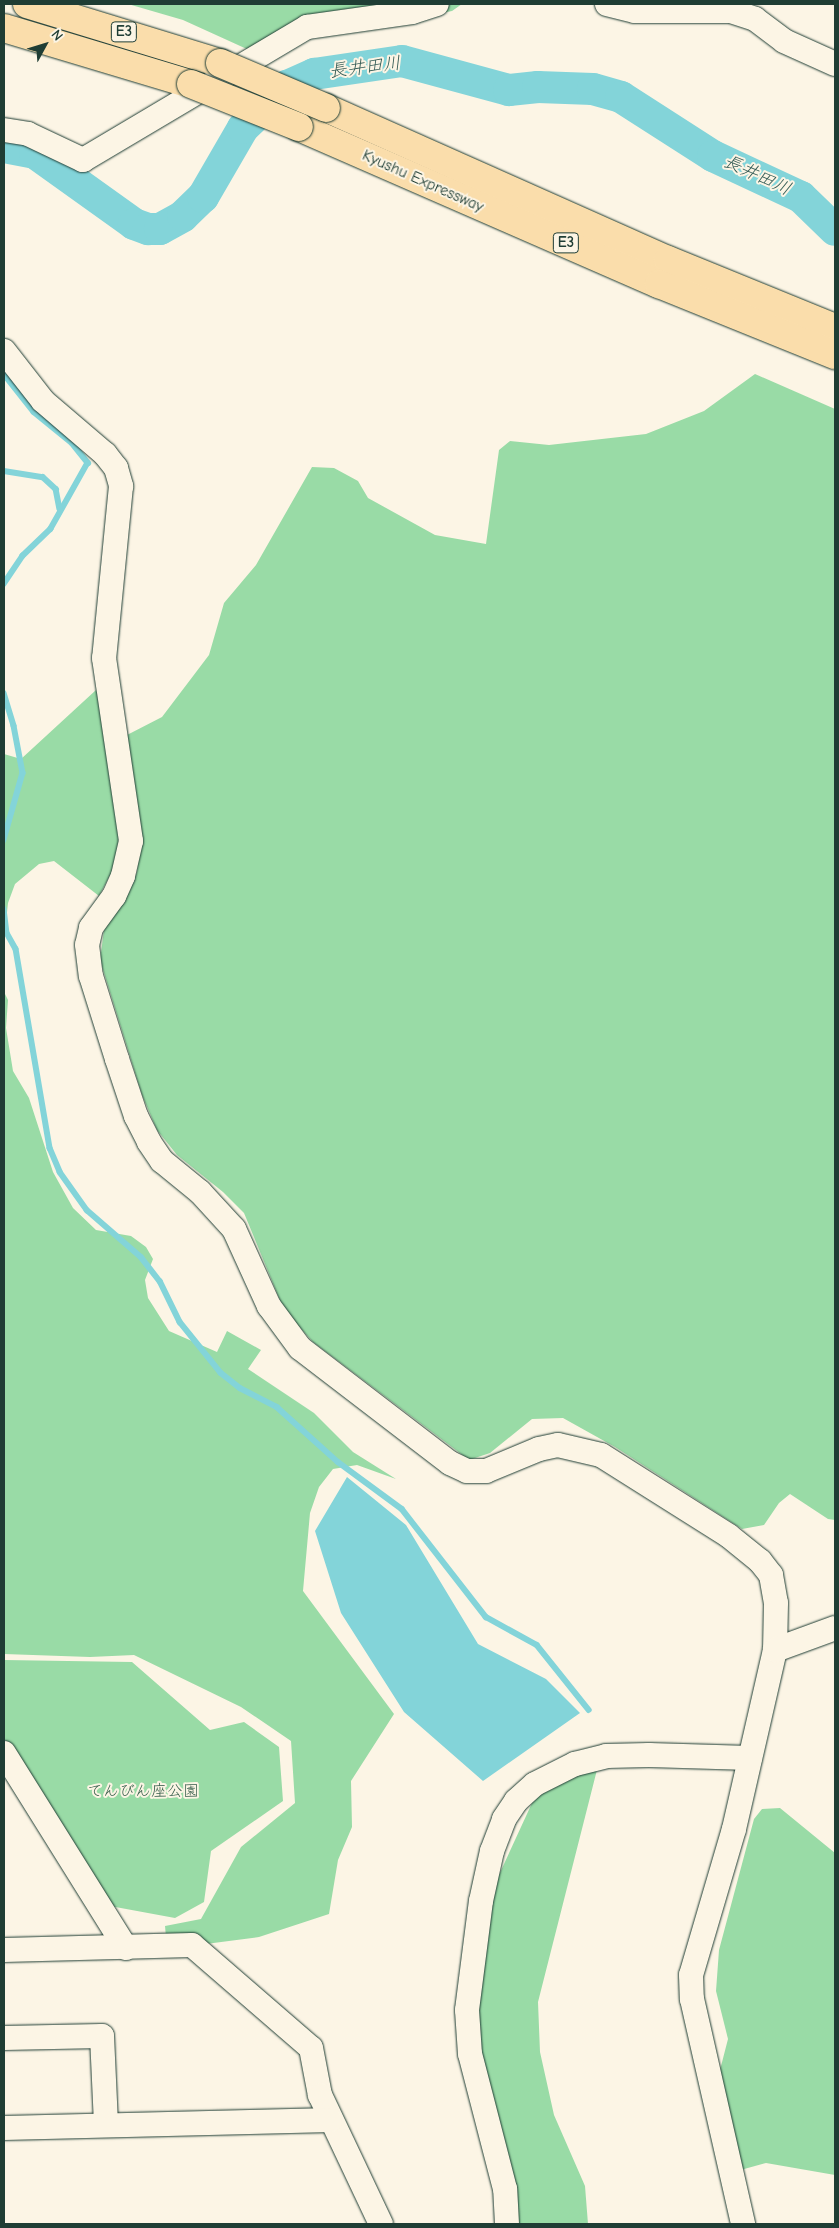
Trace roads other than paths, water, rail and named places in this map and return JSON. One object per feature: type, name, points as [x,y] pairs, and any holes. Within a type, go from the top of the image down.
[{"type":"highway","name":"Kyushu Expressway","points":[[27,4],[220,63],[668,260],[835,328]]},
{"type":"highway","name":"Kyushu Expressway","points":[[4,28],[191,84],[299,127],[659,284],[835,355]]},
{"type":"street","points":[[4,130],[28,134],[82,160],[308,27],[412,12],[437,4]]},
{"type":"street","points":[[606,4],[635,11],[731,10],[755,19],[784,40],[835,64]]},
{"type":"street","points":[[4,351],[43,401],[105,454],[116,468],[121,486],[104,658],[131,841],[123,876],[114,896],[91,928],[87,945],[91,976],[114,1050],[136,1116],[149,1142],[162,1161],[200,1192],[234,1229],[269,1306],[300,1348],[450,1463],[467,1471],[486,1471],[539,1449],[558,1445],[601,1455],[652,1484],[729,1536],[771,1575],[776,1603],[776,1650],[734,1829],[691,1975],[692,2000],[743,2224]]},
{"type":"street","points":[[776,1650],[835,1628]]},
{"type":"street","points":[[4,1754],[126,1948]]},
{"type":"street","points":[[507,2224],[505,2189],[470,2054],[467,2010],[481,1901],[504,1819],[516,1801],[535,1784],[575,1764],[606,1756],[750,1758]]},
{"type":"street","points":[[4,1950],[192,1945],[278,2017],[311,2048],[320,2095],[330,2120],[381,2224]]},
{"type":"street","points":[[4,2038],[102,2036],[106,2124]]},
{"type":"street","points":[[4,2128],[330,2120]]},
{"type":"water","points":[[347,1477],[406,1525],[478,1644],[546,1679],[580,1713],[483,1781],[404,1712],[341,1613],[315,1531]]},
{"type":"waterway","name":"長井田川","points":[[4,147],[35,153],[134,224],[148,229],[160,229],[183,216],[203,197],[243,128],[287,86],[314,74],[402,61],[509,90],[538,87],[593,89],[621,97],[713,156],[801,197],[835,230]]},
{"type":"waterway","points":[[4,374],[34,412],[72,443],[88,463],[51,529],[23,556],[4,584]]},
{"type":"waterway","points":[[4,471],[43,477],[56,489],[60,509]]},
{"type":"waterway","points":[[4,693],[14,726],[23,773],[4,840]]},
{"type":"waterway","points":[[4,909],[7,933],[16,949],[50,1148],[60,1172],[87,1210],[141,1257],[160,1281],[180,1322],[221,1373],[240,1388],[277,1407],[338,1462],[402,1509],[486,1617],[537,1645],[589,1710]]},
{"type":"park label","name":"てんびん座公園","points":[[143,1791]]}]
